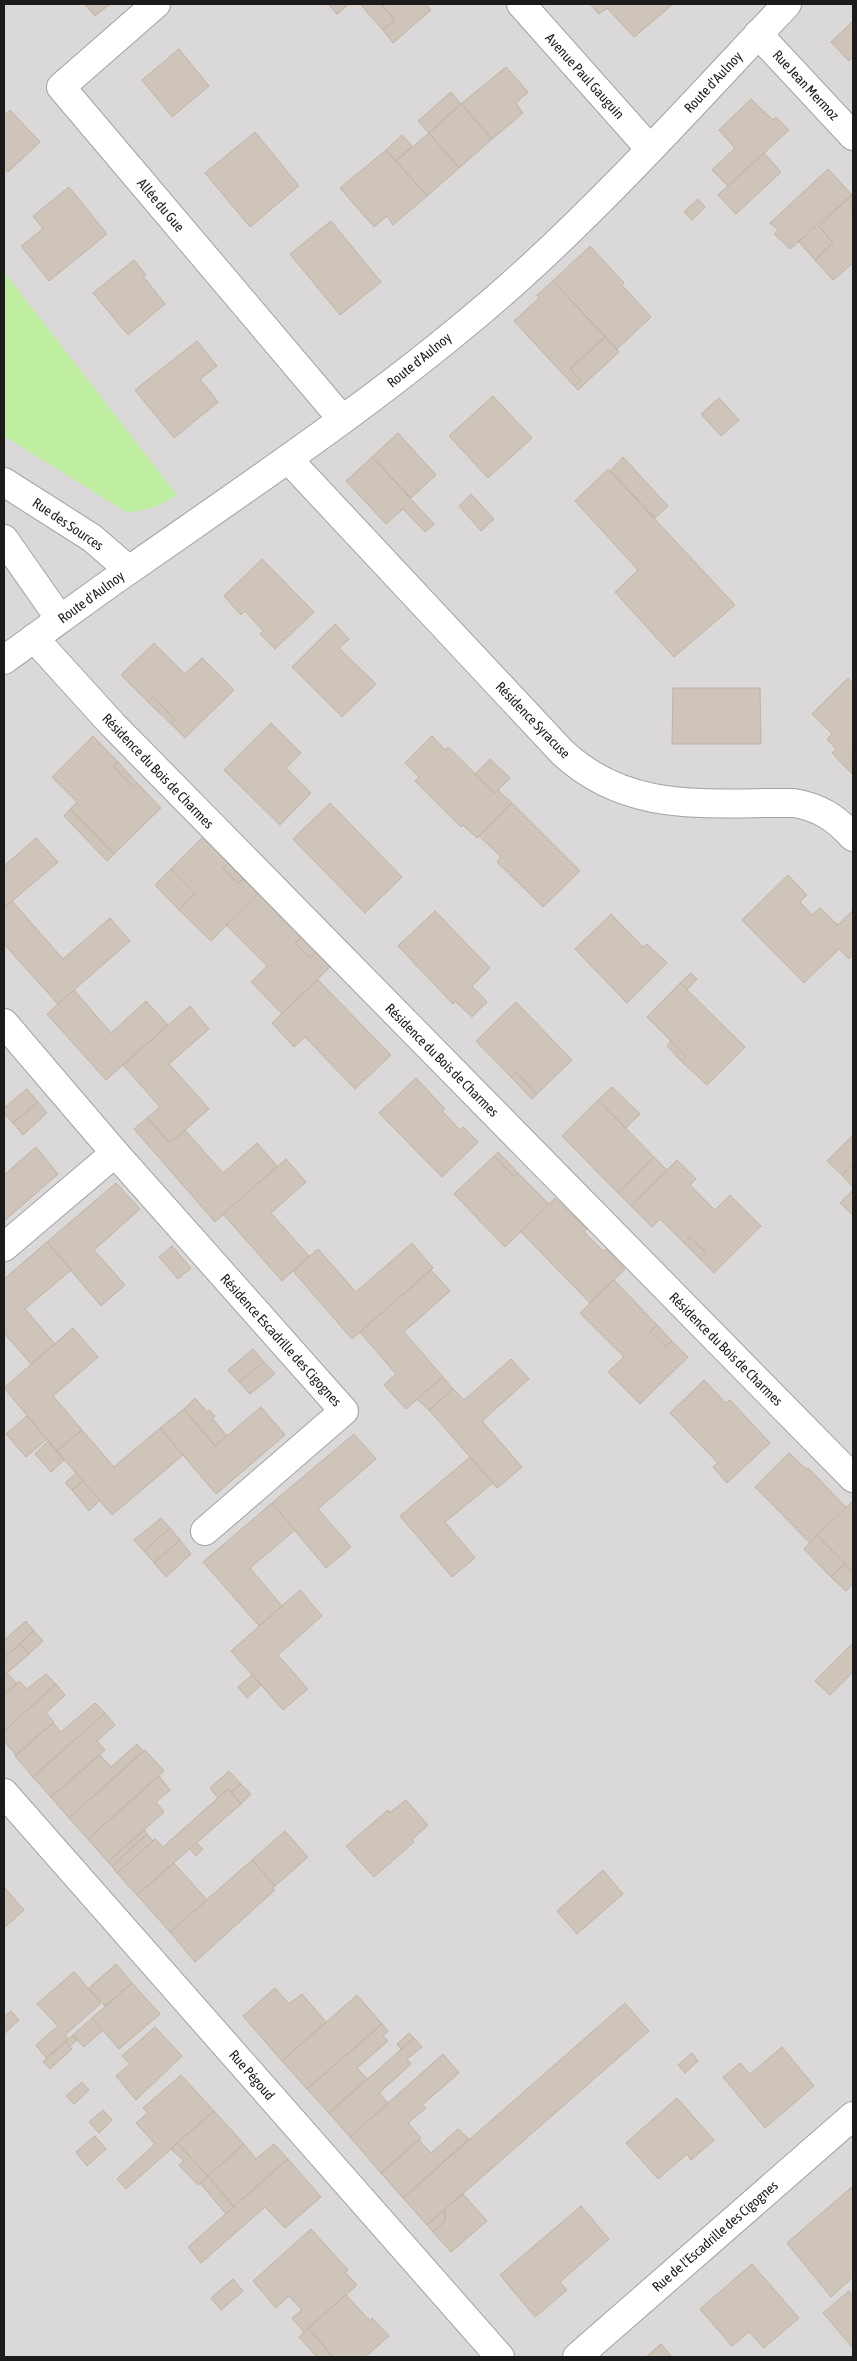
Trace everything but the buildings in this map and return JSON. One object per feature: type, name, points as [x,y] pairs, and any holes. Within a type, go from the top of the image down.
[{"type":"street","name":"Allée du Gue","points":[[156,4],[61,87],[342,419]]},
{"type":"street","name":"Avenue Paul Gauguin","points":[[521,4],[650,149]]},
{"type":"street","name":"Route d'Aulnoy","points":[[4,660],[288,459],[432,351],[508,287],[574,226],[650,149],[786,4]]},
{"type":"street","name":"Rue Jean Mermoz","points":[[758,34],[853,136]]},
{"type":"street","name":"Résidence Syracuse","points":[[288,459],[562,752],[593,777],[653,800],[794,803],[808,806],[824,812],[853,837]]},
{"type":"street","name":"Rue des Sources","points":[[4,482],[92,538],[129,570]]},
{"type":"street","points":[[4,539],[60,619]]},
{"type":"street","name":"Résidence du Bois de Charmes","points":[[34,638],[119,731],[853,1478]]},
{"type":"street","name":"Résidence Escadrille des Cigognes","points":[[4,1023],[115,1153],[344,1411],[205,1531]]},
{"type":"street","points":[[4,1247],[115,1153]]},
{"type":"street","name":"Rue Pégoud","points":[[4,1793],[500,2357]]},
{"type":"street","name":"Rue de l'Escadrille des Cigognes","points":[[577,2357],[853,2116]]},
{"type":"shaded area","points":[[4,4],[853,4],[853,2357],[4,2357]]},
{"type":"green space","points":[[4,272],[177,495],[153,507],[126,512],[4,436]]}]
